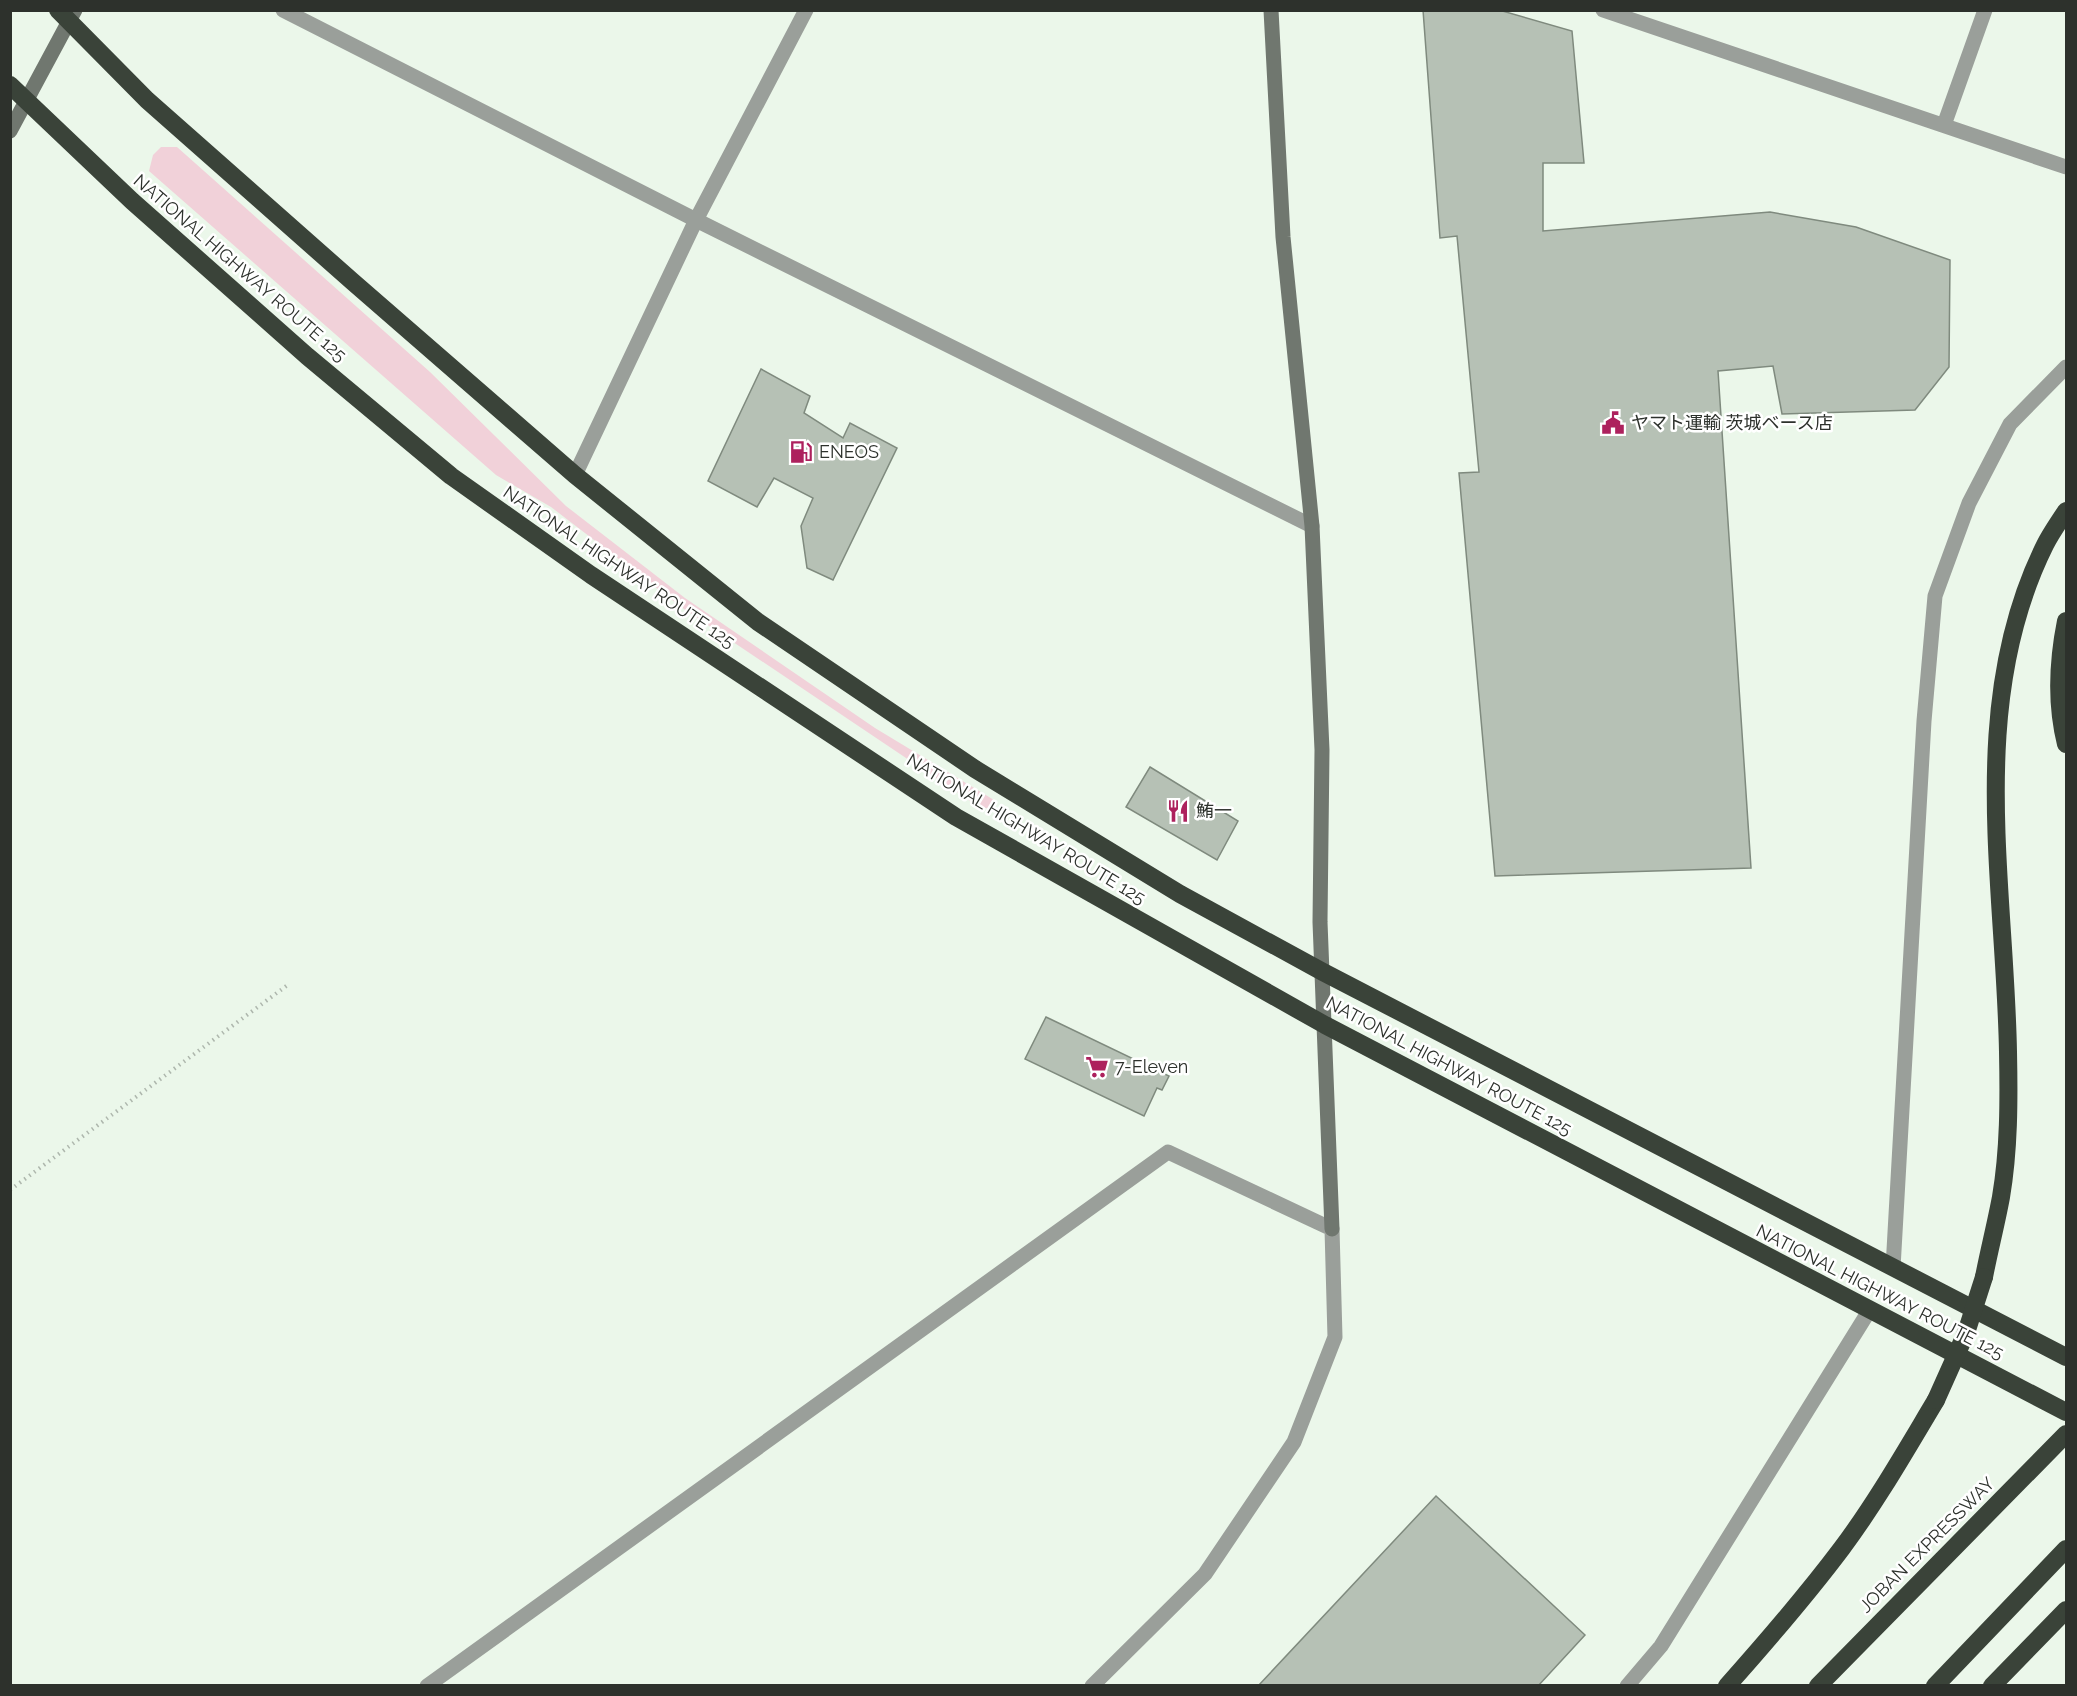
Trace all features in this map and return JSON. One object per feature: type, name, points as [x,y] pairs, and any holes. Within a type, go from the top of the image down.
[{"type":"highway","name":"NATIONAL HIGHWAY ROUTE 125","points":[[67,14],[147,100],[352,282],[576,475],[758,622],[975,769],[1180,894],[1323,972],[2067,1357]]},
{"type":"highway","name":"NATIONAL HIGHWAY ROUTE 125","points":[[10,85],[141,209],[307,356],[451,476],[591,575],[956,817],[1325,1026],[2067,1412]]},
{"type":"highway","points":[[1727,1686],[1776,1630],[1842,1547],[1886,1482],[1936,1400],[1966,1333],[1983,1277],[2001,1195],[2007,1136],[2008,1051],[1995,840],[1997,728],[2005,668],[2015,624],[2034,567],[2046,543],[2067,511]]},
{"type":"highway","points":[[2067,621],[2062,639],[2058,688],[2067,744]]},
{"type":"highway","name":"JOBAN EXPRESSWAY","points":[[1818,1686],[2067,1434]]},
{"type":"highway","points":[[1935,1686],[2067,1549]]},
{"type":"highway","points":[[1992,1686],[2067,1611]]},
{"type":"street","points":[[283,10],[696,220],[1312,526]]},
{"type":"street","points":[[576,475],[696,220],[806,10]]},
{"type":"street","points":[[1092,1686],[1205,1574],[1294,1442],[1335,1337],[1320,922],[1322,750],[1312,526],[1283,237],[1271,10]]},
{"type":"street","points":[[1603,10],[2067,167]]},
{"type":"street","points":[[1944,125],[1985,10]]},
{"type":"street","points":[[10,131],[67,14]]},
{"type":"street","points":[[1893,1268],[1924,720],[1935,596],[1970,503],[2010,424],[2067,367]]},
{"type":"street","points":[[427,1686],[1168,1152],[1332,1229]]},
{"type":"street","points":[[1627,1686],[1661,1646],[1869,1311]]},
{"type":"path","points":[[10,1190],[289,984]]},
{"type":"shaded area","points":[[161,147],[177,147],[430,372],[566,506],[685,598],[875,728],[994,800],[992,809],[979,807],[684,609],[551,507],[496,475],[149,171],[153,155]]},
{"type":"building","points":[[1423,10],[1499,10],[1572,31],[1584,163],[1543,163],[1543,231],[1770,212],[1856,227],[1950,260],[1949,367],[1915,410],[1782,414],[1773,366],[1718,371],[1751,868],[1495,876],[1459,473],[1479,472],[1457,236],[1440,238]]},
{"type":"building","points":[[761,369],[810,396],[804,413],[843,438],[850,423],[897,448],[833,580],[807,568],[801,526],[813,498],[774,478],[757,507],[708,481]]},
{"type":"building","points":[[1150,767],[1238,821],[1217,860],[1126,807]]},
{"type":"building","name":"7-Eleven","points":[[1046,1017],[1169,1076],[1162,1090],[1157,1088],[1144,1116],[1025,1059]]},
{"type":"building","points":[[1436,1496],[1585,1635],[1538,1686],[1258,1686]]},
{"type":"place","name":"ヤマト運輸 茨城ベース店","points":[[1613,423]]},
{"type":"place","name":"ENEOS","points":[[801,452]]},
{"type":"place","name":"鮪一","points":[[1178,811]]},
{"type":"place","name":"7-Eleven","points":[[1097,1067]]}]
